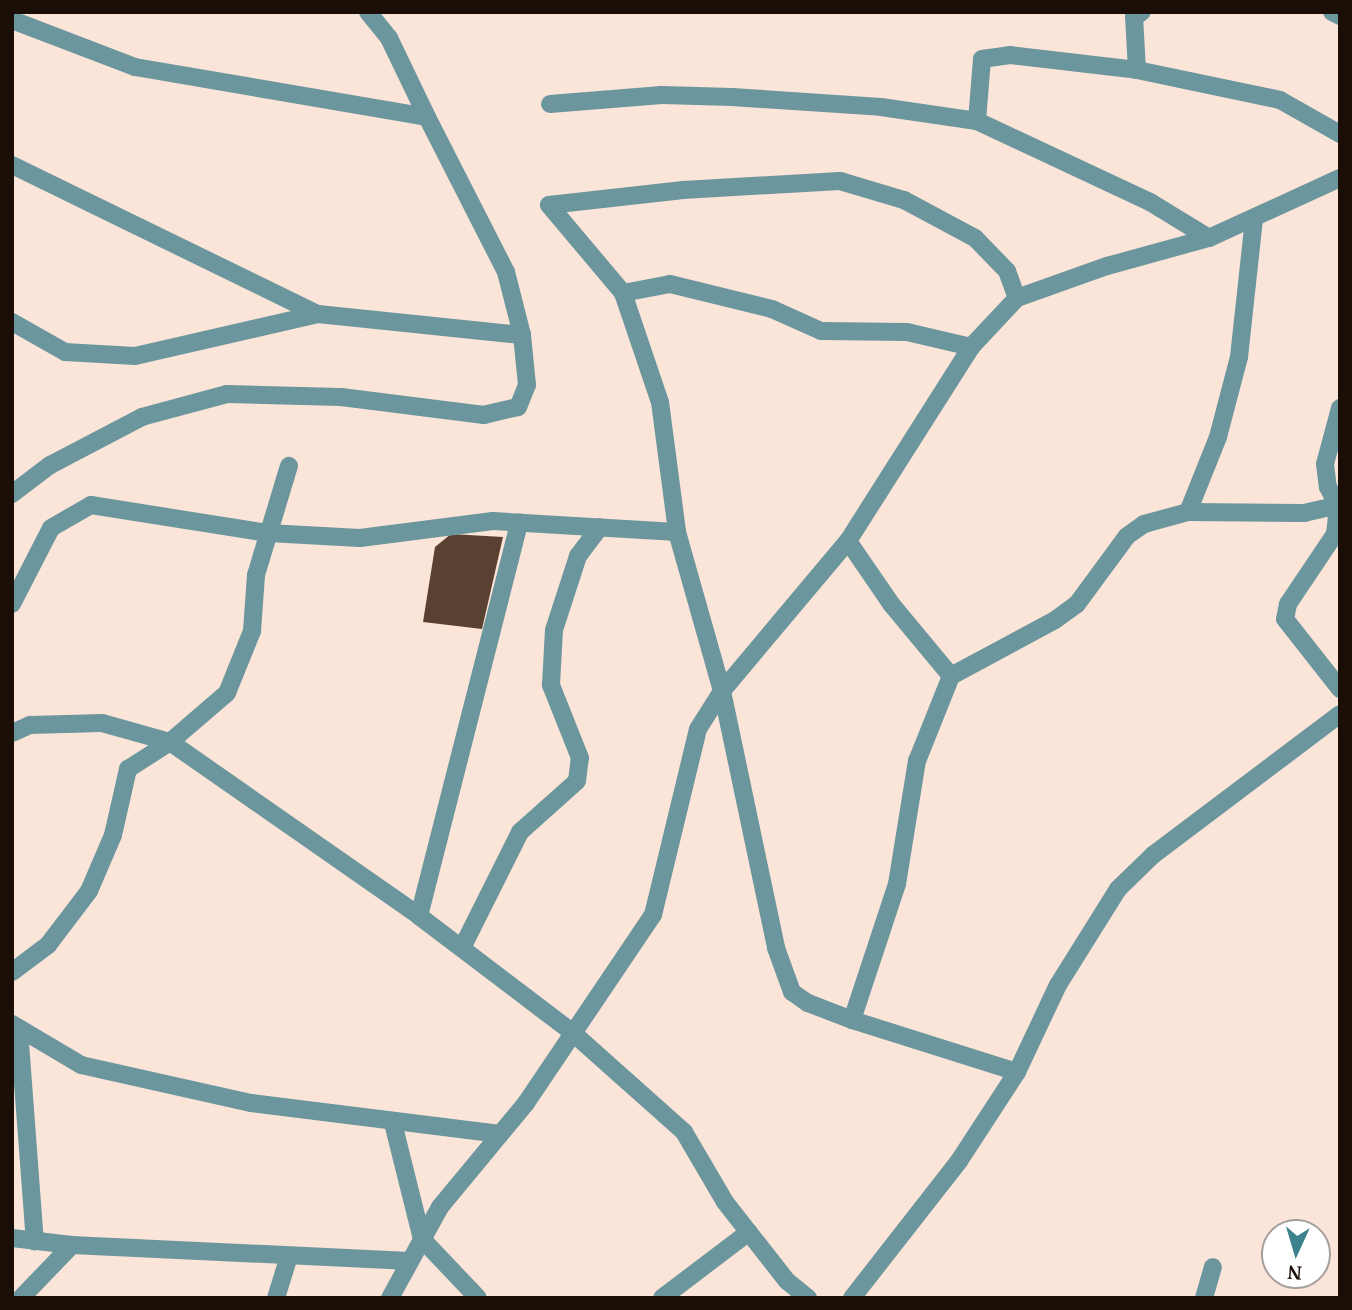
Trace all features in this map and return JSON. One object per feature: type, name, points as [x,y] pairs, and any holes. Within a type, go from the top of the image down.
[{"type":"street","points":[[12,494],[50,465],[142,417],[227,394],[341,397],[484,415],[518,407],[527,385],[522,335],[506,272],[389,38],[368,12]]},
{"type":"street","points":[[1137,70],[1134,18],[1142,12]]},
{"type":"street","points":[[1332,12],[1340,16]]},
{"type":"street","points":[[12,20],[135,67],[427,117]]},
{"type":"street","points":[[977,121],[982,59],[1010,55],[1137,70],[1280,100],[1340,134]]},
{"type":"street","points":[[550,104],[662,95],[732,97],[881,107],[977,121],[1150,202],[1209,238]]},
{"type":"street","points":[[12,165],[317,314]]},
{"type":"street","points":[[390,1298],[440,1207],[500,1134],[653,915],[698,729],[722,691],[848,541],[971,347],[1017,298],[1107,266],[1209,238],[1340,178]]},
{"type":"street","points":[[1017,298],[1007,271],[975,238],[904,200],[840,181],[683,190],[549,205],[623,293],[660,402],[677,531],[722,691],[776,948],[792,992],[808,1003],[852,1020],[1017,1072]]},
{"type":"street","points":[[1188,512],[1218,437],[1239,357],[1254,218]]},
{"type":"street","points":[[623,293],[670,284],[772,309],[821,331],[907,332],[971,347]]},
{"type":"street","points":[[12,322],[65,352],[135,356],[317,314],[522,335]]},
{"type":"street","points":[[1340,408],[1327,442],[1325,464],[1328,487],[1339,505],[1330,547],[1288,604],[1285,618],[1293,635],[1340,689]]},
{"type":"street","points":[[12,972],[48,945],[89,891],[113,835],[128,769],[170,741],[227,693],[251,631],[256,575],[289,466]]},
{"type":"street","points":[[12,604],[51,528],[91,505],[268,533],[360,538],[493,521],[677,531]]},
{"type":"street","points":[[852,1020],[897,884],[917,761],[951,676],[1055,620],[1077,604],[1127,536],[1144,524],[1188,512],[1304,513],[1339,505]]},
{"type":"street","points":[[419,916],[519,523]]},
{"type":"street","points":[[462,948],[520,832],[577,781],[580,758],[551,685],[554,630],[578,556],[600,527]]},
{"type":"street","points":[[848,541],[892,605],[951,676]]},
{"type":"street","points":[[862,1295],[959,1161],[1017,1072],[1058,985],[1118,890],[1153,855],[1340,714]]},
{"type":"street","points":[[12,733],[30,725],[102,723],[170,741],[419,916],[573,1033],[684,1132],[725,1202],[787,1281],[808,1298]]},
{"type":"street","points":[[16,1027],[81,1065],[251,1102],[393,1123],[500,1134]]},
{"type":"street","points":[[16,1027],[35,1241]]},
{"type":"street","points":[[393,1123],[422,1239],[478,1298]]},
{"type":"street","points":[[662,1298],[749,1232]]},
{"type":"street","points":[[12,1238],[72,1245],[410,1261]]},
{"type":"street","points":[[21,1298],[72,1245]]},
{"type":"street","points":[[276,1298],[289,1256]]},
{"type":"street","points":[[1204,1298],[1213,1266]]},
{"type":"building","points":[[451,534],[503,537],[482,629],[423,622],[435,547]]}]
